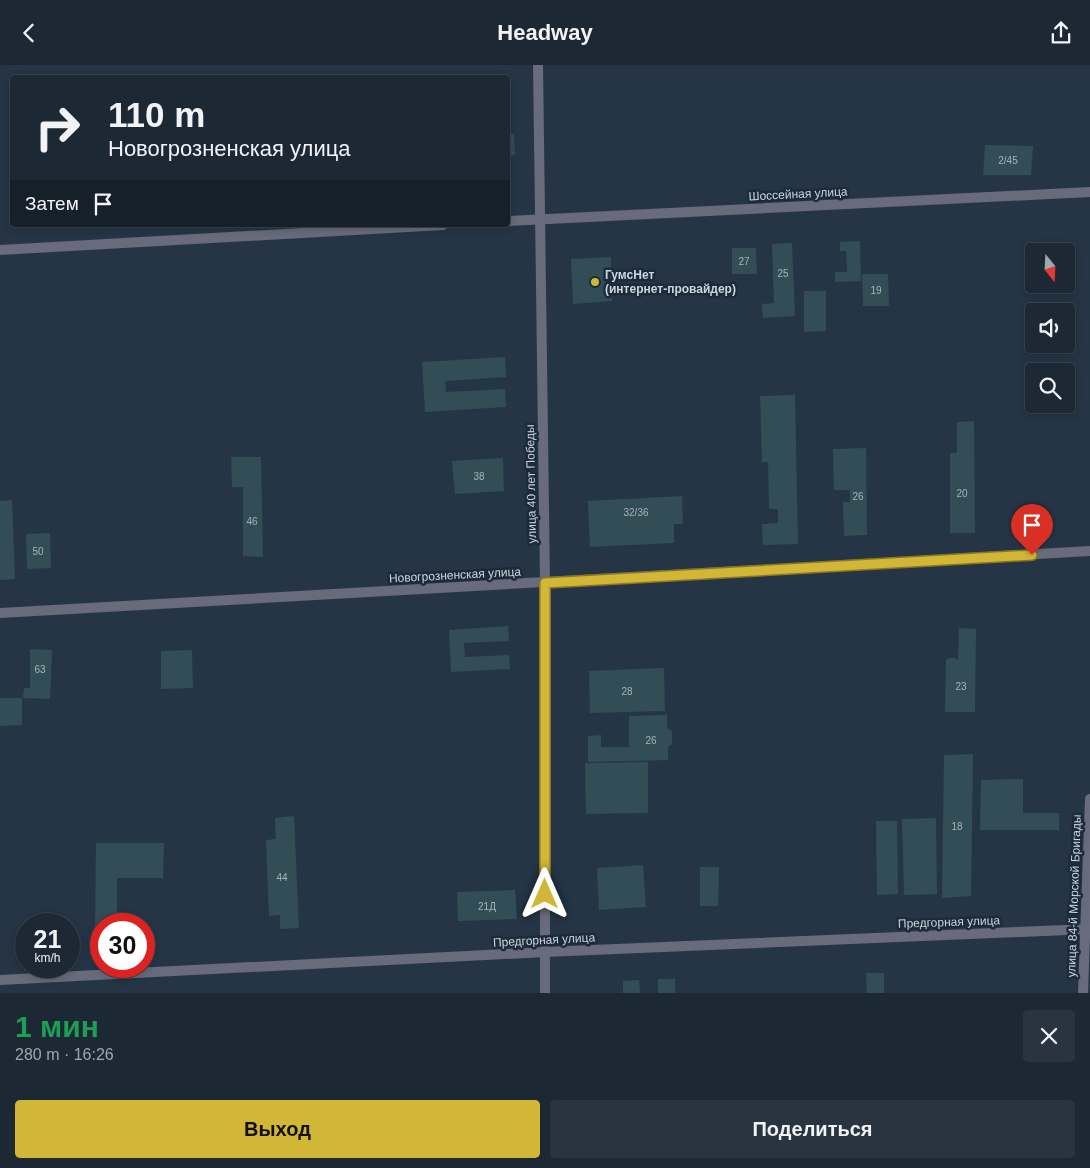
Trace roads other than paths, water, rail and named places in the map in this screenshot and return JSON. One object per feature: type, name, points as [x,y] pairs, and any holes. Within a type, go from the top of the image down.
[{"type":"street","name":"улица 40 лет Победы","points":[[538,65],[545,583],[545,993]]},
{"type":"street","name":"Шоссейная улица","points":[[510,221],[1090,192]]},
{"type":"street","points":[[0,251],[409,227]]},
{"type":"street","name":"Новогрозненская улица","points":[[0,613],[1090,551]]},
{"type":"street","name":"улица 84-й Морской Бригады","points":[[1083,993],[1088,929],[1090,799]]},
{"type":"street","name":"Предгорная улица","points":[[0,980],[545,952],[1088,929]]},
{"type":"place","name":"ГумсНет (интернет-провайдер)","points":[[595,282]]}]
